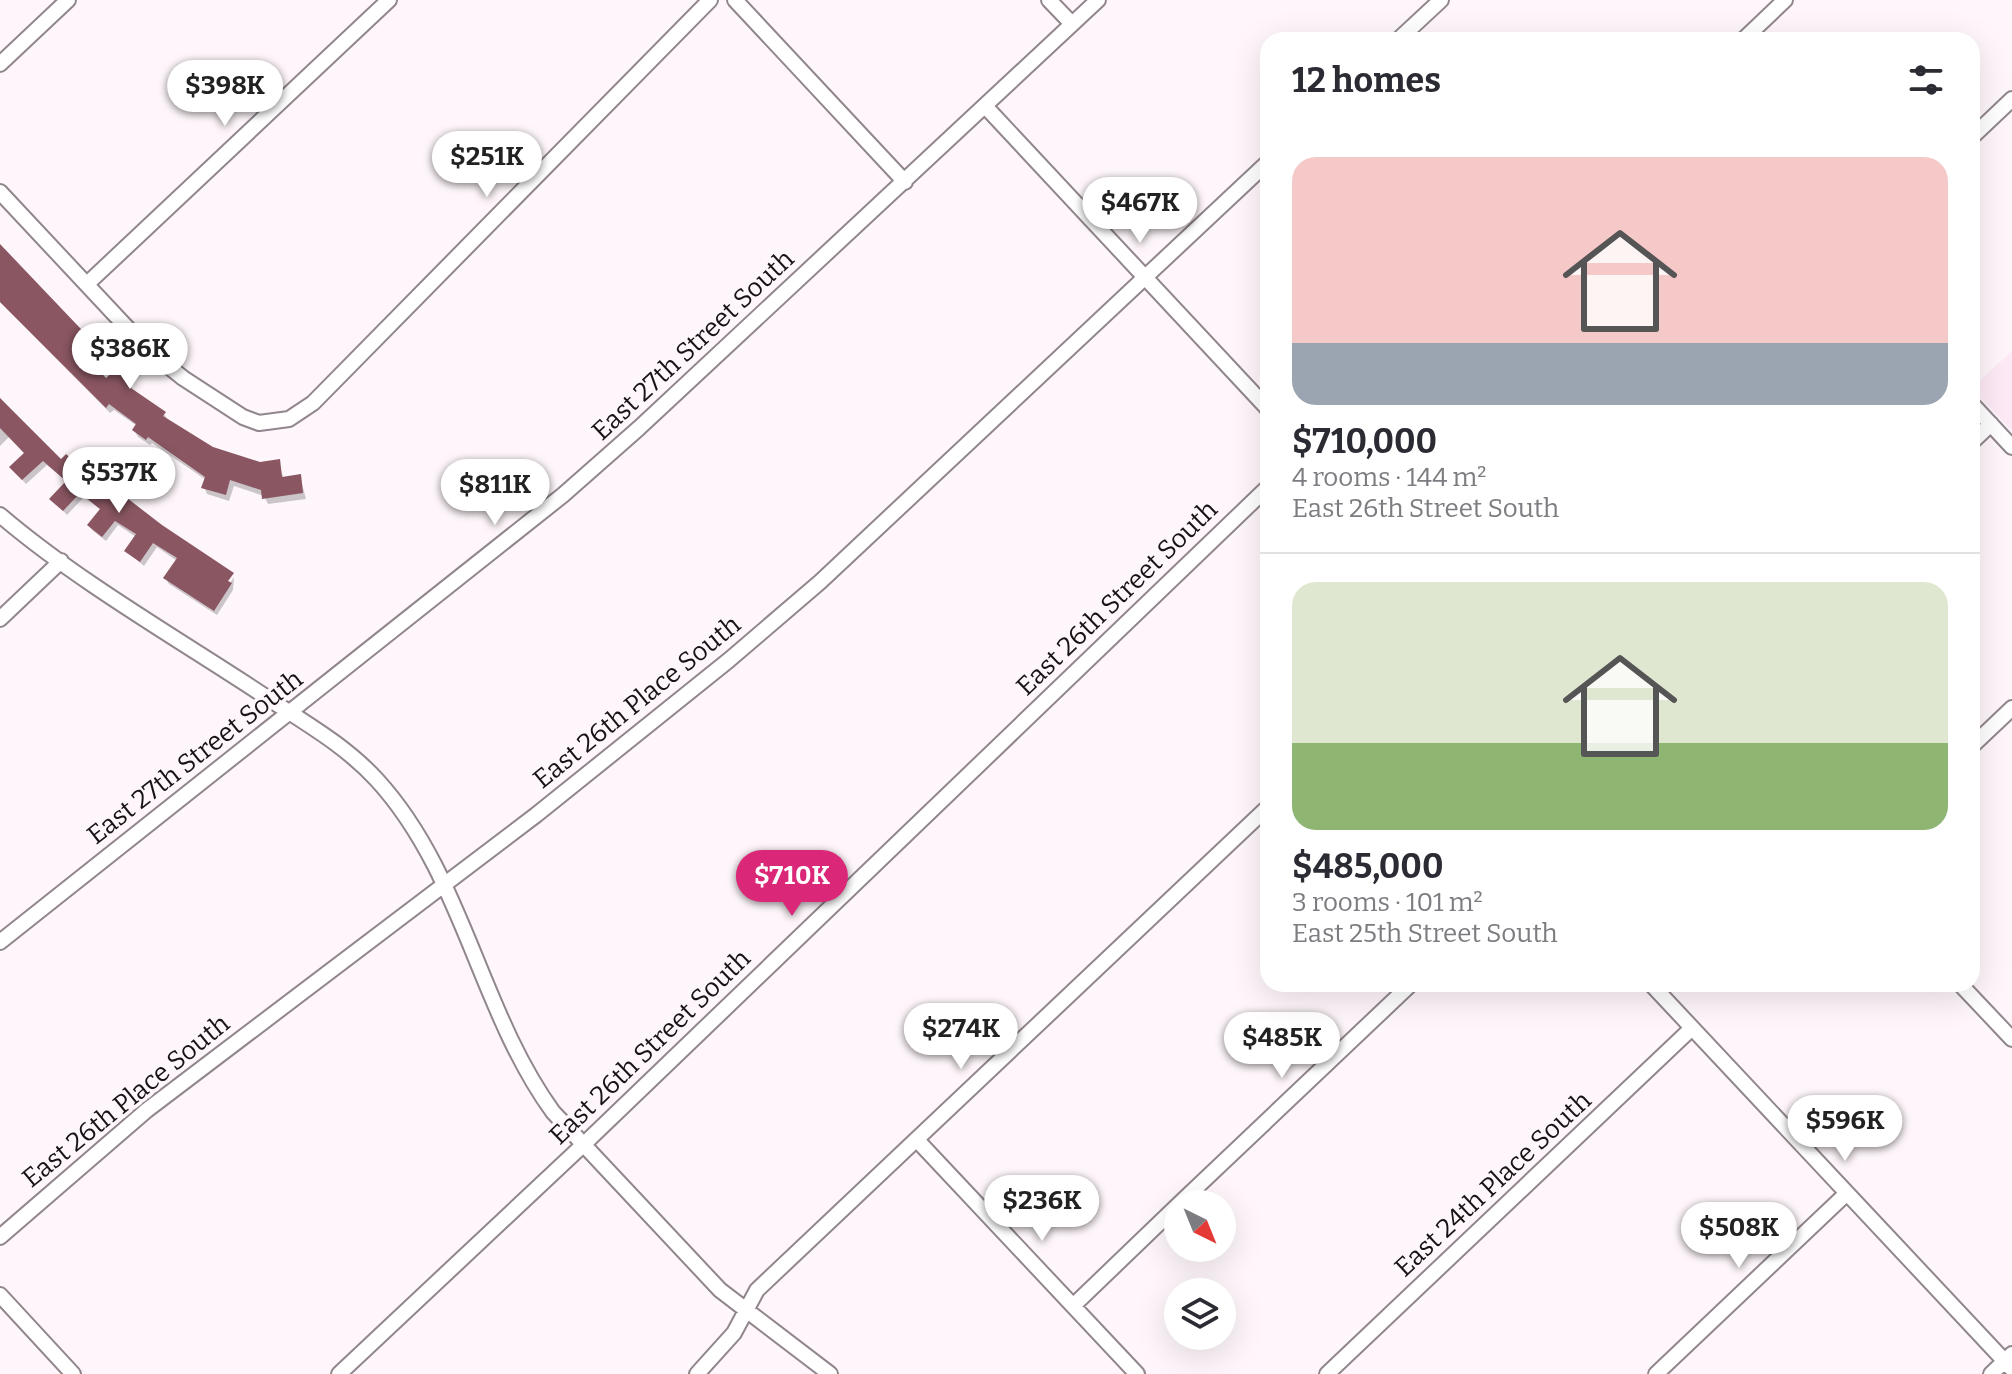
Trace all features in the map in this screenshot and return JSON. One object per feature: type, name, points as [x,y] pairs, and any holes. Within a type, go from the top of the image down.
[{"type":"street","points":[[0,64],[68,0]]},
{"type":"street","points":[[87,284],[389,0]]},
{"type":"street","points":[[0,192],[147,349],[183,378],[243,417],[259,423],[289,419],[313,403],[710,0]]},
{"type":"street","points":[[735,0],[905,182]]},
{"type":"street","points":[[1049,0],[1072,24]]},
{"type":"street","name":"East 27th Street South","points":[[0,942],[563,495],[905,182],[1098,0]]},
{"type":"street","points":[[1407,32],[1441,0]]},
{"type":"street","points":[[1751,32],[1785,0]]},
{"type":"street","points":[[1980,129],[2012,99]]},
{"type":"street","points":[[985,106],[1260,400]]},
{"type":"street","name":"East 26th Place South","points":[[0,1237],[123,1129],[536,815],[820,582],[1260,169]]},
{"type":"street","points":[[1980,412],[2012,447]]},
{"type":"street","points":[[1980,434],[1991,424]]},
{"type":"street","name":"East 26th Street South","points":[[339,1374],[583,1145],[1260,495]]},
{"type":"street","points":[[0,515],[61,561],[342,748],[378,781],[425,845],[530,1081],[583,1145],[744,1312],[830,1374]]},
{"type":"street","points":[[0,619],[61,561]]},
{"type":"street","points":[[1980,738],[2012,708]]},
{"type":"street","points":[[697,1374],[734,1333],[757,1290],[1260,815]]},
{"type":"street","points":[[1195,1190],[1403,992]]},
{"type":"street","points":[[1658,992],[2010,1361],[1991,1374]]},
{"type":"street","points":[[1967,992],[2012,1039]]},
{"type":"street","points":[[1999,1026],[2012,1014]]},
{"type":"street","name":"East 24th Place South","points":[[1327,1374],[1692,1028]]},
{"type":"street","points":[[917,1140],[1137,1374]]},
{"type":"street","points":[[1656,1374],[1847,1193]]},
{"type":"street","points":[[1074,1305],[1164,1219]]},
{"type":"street","points":[[0,1295],[73,1374]]},
{"type":"shaded area","points":[[2012,351],[2012,431],[1980,397],[1980,381]]},
{"type":"building","points":[[0,244],[99,348],[88,359],[106,378],[118,367],[132,382],[128,386],[166,412],[163,416],[213,447],[260,462],[280,459],[282,477],[301,474],[303,493],[262,499],[261,490],[230,480],[226,495],[201,488],[205,477],[148,437],[146,440],[132,430],[136,424],[109,404],[106,408],[0,302]]},
{"type":"building","points":[[0,398],[61,459],[66,454],[97,482],[101,478],[162,525],[234,573],[228,581],[232,583],[214,611],[163,578],[177,558],[153,543],[140,562],[124,551],[136,534],[115,521],[102,537],[87,525],[100,509],[80,493],[63,511],[49,499],[66,481],[43,461],[22,480],[9,467],[24,453],[0,428]]}]
